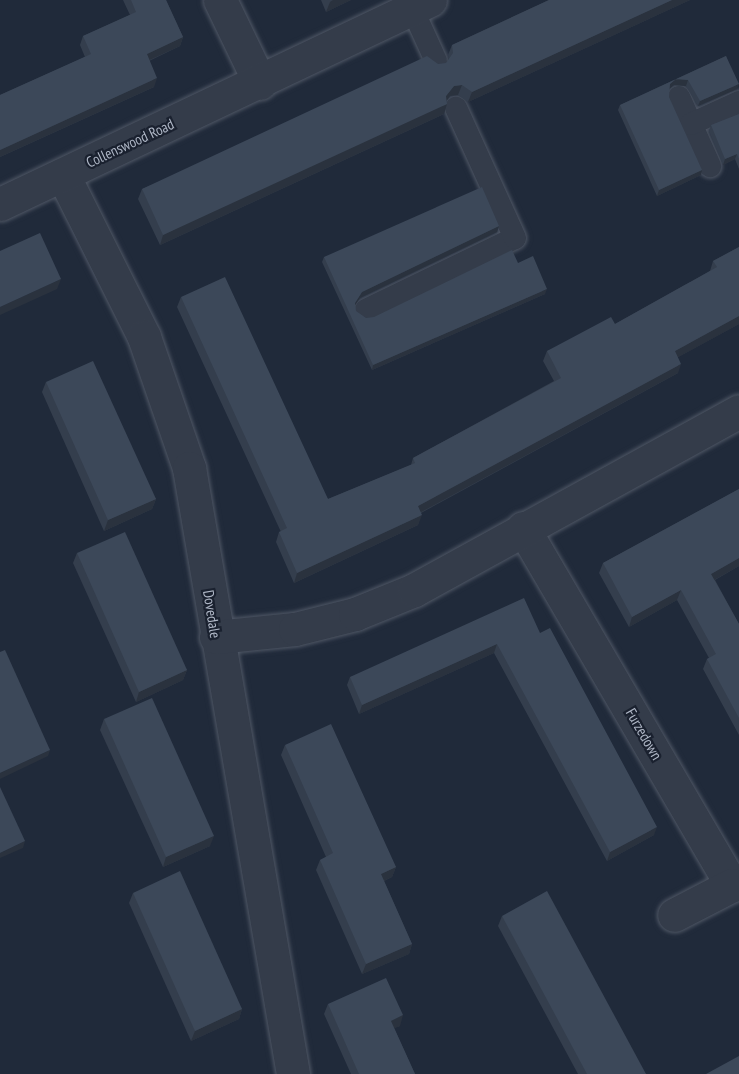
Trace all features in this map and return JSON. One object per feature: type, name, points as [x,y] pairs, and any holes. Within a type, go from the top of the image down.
[{"type":"street","points":[[220,0],[260,83]]},
{"type":"street","name":"Collenswood Road","points":[[0,204],[260,83],[421,4]]},
{"type":"street","name":"Dovedale","points":[[63,175],[144,337],[189,468],[216,637],[293,1074]]},
{"type":"street","points":[[216,637],[295,629],[355,614],[414,591],[523,528],[739,411]]},
{"type":"street","name":"Furzedown","points":[[523,528],[732,885],[674,915]]},
{"type":"lane","points":[[421,4],[436,61]]},
{"type":"lane","points":[[679,97],[710,166]]},
{"type":"lane","points":[[691,124],[739,102]]},
{"type":"lane","points":[[366,310],[515,238],[456,108]]},
{"type":"building","points":[[131,0],[166,0],[183,37],[147,54],[157,78],[0,150],[0,95],[91,54],[83,36],[136,12]]},
{"type":"building","points":[[549,0],[672,0],[472,92],[462,85],[454,86],[446,96],[447,104],[163,235],[142,189],[427,56],[438,64],[446,63],[453,53],[452,45]]},
{"type":"building","points":[[726,56],[739,84],[700,101],[688,80],[676,79]]},
{"type":"building","points":[[676,79],[670,84],[669,97],[702,170],[659,190],[620,105]]},
{"type":"building","points":[[739,114],[739,159],[737,154],[725,159],[711,125]]},
{"type":"building","points":[[482,187],[499,226],[362,292],[355,303],[356,311],[366,318],[374,317],[512,250],[518,263],[533,256],[547,289],[373,365],[324,257]]},
{"type":"building","points":[[40,233],[61,279],[0,307],[0,251]]},
{"type":"building","points":[[739,247],[739,316],[675,351],[681,364],[418,506],[422,515],[297,573],[279,532],[287,528],[181,297],[225,277],[328,499],[415,463],[413,458],[561,378],[547,351],[611,317],[615,324],[717,267],[713,261]]},
{"type":"building","points":[[93,361],[156,499],[108,520],[46,382]]},
{"type":"building","points":[[739,489],[739,558],[711,574],[739,624],[739,718],[707,659],[716,654],[681,590],[632,617],[603,563]]},
{"type":"building","points":[[125,532],[187,670],[139,692],[77,553]]},
{"type":"building","points":[[524,598],[540,633],[550,628],[657,827],[610,852],[497,644],[362,705],[350,677]]},
{"type":"building","points":[[5,650],[50,750],[0,773],[0,652]]},
{"type":"building","points":[[152,698],[214,836],[166,857],[104,719]]},
{"type":"building","points":[[331,724],[396,867],[381,874],[412,944],[366,964],[320,860],[333,853],[285,745]]},
{"type":"building","points":[[0,787],[25,841],[0,853]]},
{"type":"building","points":[[180,871],[242,1009],[195,1031],[133,893]]},
{"type":"building","points":[[547,891],[646,1074],[587,1074],[502,916]]},
{"type":"building","points":[[386,978],[403,1015],[391,1021],[415,1074],[359,1074],[328,1004]]},
{"type":"building","points":[[739,1056],[739,1074],[706,1074]]}]
